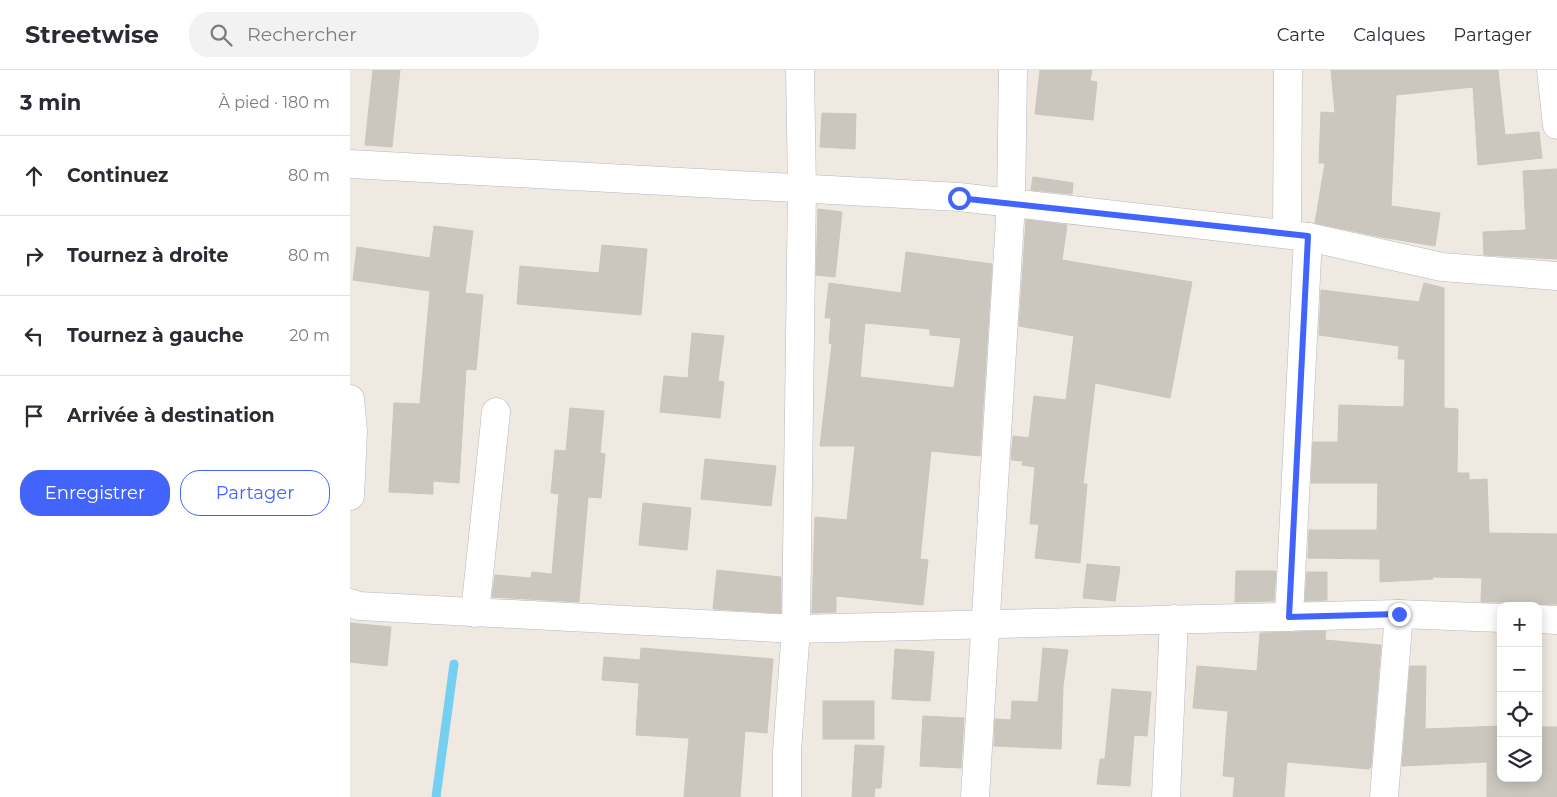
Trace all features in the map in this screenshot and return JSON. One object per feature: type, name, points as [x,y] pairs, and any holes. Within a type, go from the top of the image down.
[{"type":"street","points":[[787,797],[787,751],[796,629],[802,189],[800,70]]},
{"type":"street","points":[[975,797],[1011,203],[1013,70]]},
{"type":"street","points":[[1288,70],[1297,235],[1289,617]]},
{"type":"street","points":[[1550,70],[1556,111]]},
{"type":"street","points":[[350,164],[959,198],[1297,235],[1442,267],[1557,276]]},
{"type":"street","points":[[350,399],[353,440],[350,496]]},
{"type":"street","points":[[475,613],[496,412]]},
{"type":"street","points":[[350,603],[359,606],[475,613],[796,629],[1399,614],[1497,618]]},
{"type":"street","points":[[1384,797],[1399,614]]},
{"type":"street","points":[[1166,797],[1174,619]]},
{"type":"street","points":[[1542,619],[1557,620]]},
{"type":"building","points":[[373,70],[400,70],[392,147],[365,145]]},
{"type":"building","points":[[1040,70],[1092,70],[1090,81],[1097,82],[1093,120],[1035,114]]},
{"type":"building","points":[[1331,70],[1498,70],[1505,135],[1539,132],[1542,158],[1478,165],[1473,87],[1396,95],[1391,206],[1440,213],[1435,246],[1315,223],[1325,163],[1319,163],[1321,112],[1335,113]]},
{"type":"building","points":[[822,113],[856,114],[855,149],[820,147]]},
{"type":"building","points":[[1557,169],[1557,259],[1484,255],[1483,232],[1526,230],[1523,171]]},
{"type":"building","points":[[1033,177],[1073,183],[1072,194],[1031,190]]},
{"type":"building","points":[[818,209],[842,212],[835,277],[816,275]]},
{"type":"building","points":[[1026,220],[1067,225],[1062,260],[1192,282],[1170,398],[1095,383],[1083,484],[1087,484],[1080,563],[1035,558],[1039,524],[1030,524],[1035,467],[1022,465],[1023,461],[1011,460],[1013,436],[1029,438],[1034,396],[1066,400],[1074,336],[1019,326]]},
{"type":"building","points":[[434,226],[473,231],[465,293],[483,295],[476,370],[466,369],[459,483],[433,481],[433,494],[389,492],[394,403],[420,404],[430,291],[353,280],[357,247],[430,258]]},
{"type":"building","points":[[602,245],[647,249],[641,315],[517,304],[520,266],[599,273]]},
{"type":"building","points":[[906,252],[992,264],[980,456],[931,451],[920,559],[928,560],[923,605],[836,596],[836,612],[812,613],[815,517],[847,520],[855,446],[820,446],[832,344],[829,343],[831,318],[825,318],[829,283],[901,293]],"holes":[[[865,323],[930,329],[930,335],[961,338],[954,388],[860,377]]]},
{"type":"building","points":[[1424,283],[1444,288],[1444,408],[1458,409],[1457,473],[1469,473],[1469,480],[1487,479],[1489,533],[1557,534],[1557,604],[1542,605],[1542,602],[1481,602],[1482,578],[1432,577],[1433,579],[1380,582],[1380,559],[1308,558],[1309,530],[1377,530],[1378,483],[1311,483],[1313,442],[1338,442],[1339,405],[1404,407],[1405,359],[1398,359],[1399,346],[1319,335],[1321,290],[1419,302]]},
{"type":"building","points":[[692,333],[724,336],[718,381],[724,382],[720,418],[660,412],[664,376],[688,378]]},
{"type":"building","points":[[570,408],[604,411],[600,453],[605,454],[601,498],[588,497],[579,602],[492,597],[495,575],[531,578],[532,572],[552,574],[559,494],[551,493],[555,450],[566,451]]},
{"type":"building","points":[[705,459],[776,466],[771,506],[701,499]]},
{"type":"building","points":[[643,503],[691,508],[687,550],[639,545]]},
{"type":"building","points":[[1087,564],[1120,567],[1115,601],[1083,598]]},
{"type":"building","points":[[717,570],[781,577],[781,613],[713,609]]},
{"type":"building","points":[[1236,571],[1276,571],[1274,601],[1235,602]]},
{"type":"building","points":[[1307,572],[1327,572],[1327,600],[1305,601]]},
{"type":"building","points":[[350,623],[391,627],[387,666],[350,662]]},
{"type":"building","points":[[1326,631],[1325,640],[1381,645],[1371,767],[1369,769],[1287,762],[1284,797],[1233,797],[1235,777],[1223,776],[1228,711],[1193,708],[1197,666],[1257,671],[1260,633]]},
{"type":"building","points":[[641,648],[773,659],[767,733],[745,731],[740,797],[684,797],[689,738],[636,735],[639,683],[602,680],[604,657],[640,660]]},
{"type":"building","points":[[1043,648],[1068,650],[1063,686],[1061,749],[994,746],[995,719],[1011,720],[1012,701],[1038,702]]},
{"type":"building","points":[[895,649],[934,652],[930,701],[892,699]]},
{"type":"building","points":[[1410,666],[1426,666],[1425,729],[1497,726],[1497,782],[1542,782],[1542,727],[1557,727],[1557,797],[1487,797],[1487,762],[1402,766]]},
{"type":"building","points":[[1112,689],[1151,692],[1147,736],[1134,735],[1130,786],[1097,784],[1100,759],[1105,759]]},
{"type":"building","points":[[823,701],[874,701],[874,739],[823,739]]},
{"type":"building","points":[[923,716],[964,718],[961,768],[920,766]]},
{"type":"building","points":[[855,745],[884,746],[881,788],[875,788],[874,797],[852,797]]},
{"type":"waterway","points":[[436,797],[454,664]]},
{"type":"route","points":[[959,198],[1308,236],[1289,617],[1399,614]]}]
